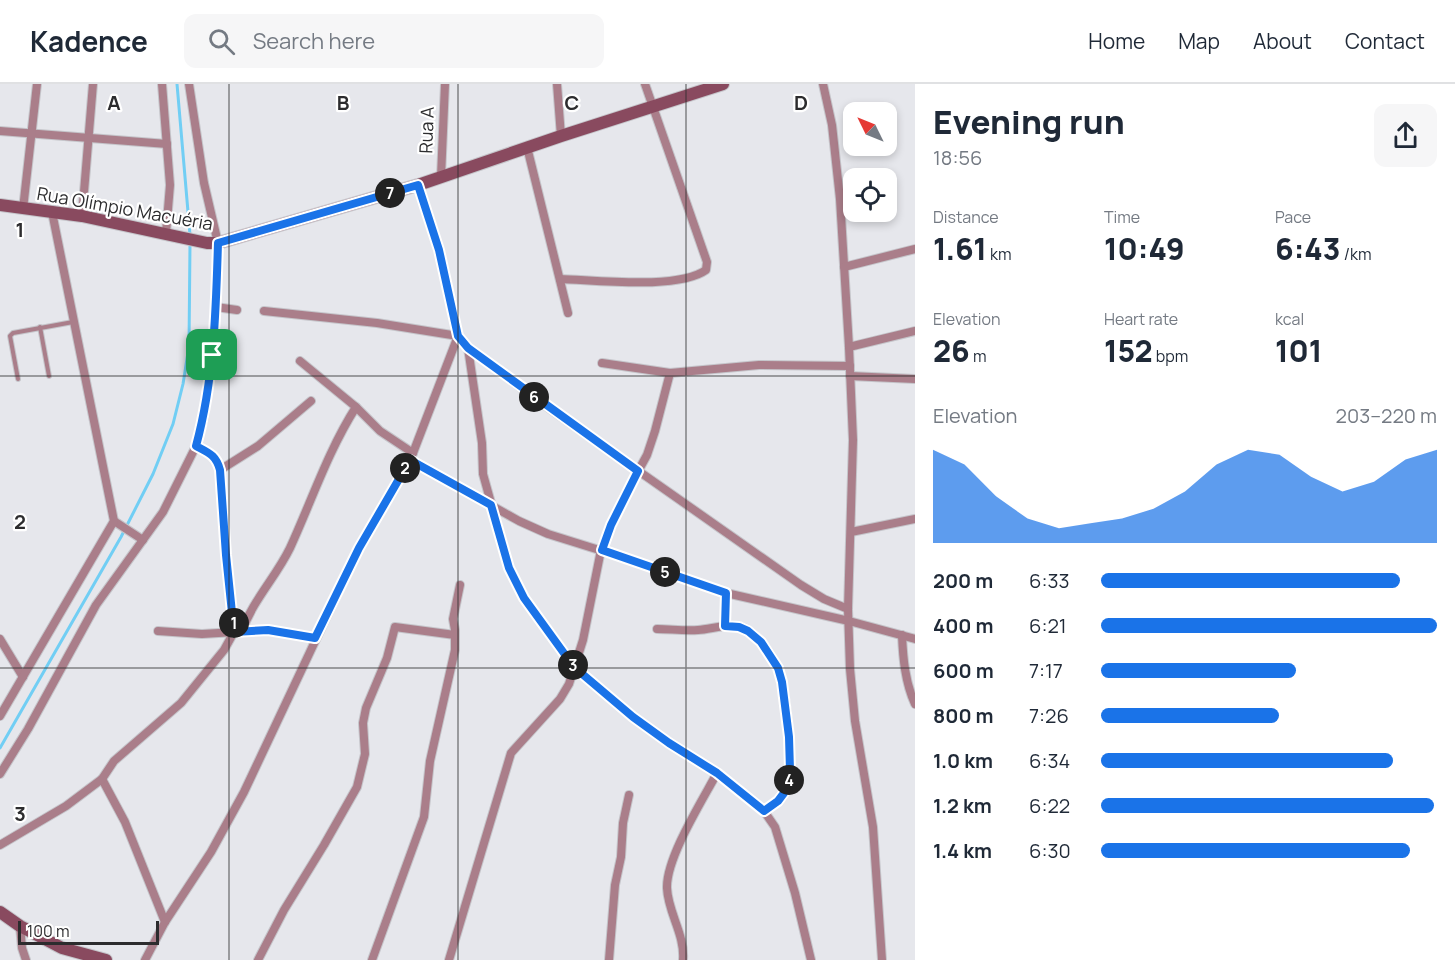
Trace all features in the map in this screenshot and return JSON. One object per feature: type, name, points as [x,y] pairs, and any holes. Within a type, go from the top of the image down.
[{"type":"street","points":[[23,209],[37,84]]},
{"type":"street","points":[[82,216],[93,84]]},
{"type":"street","points":[[162,84],[170,185],[170,235]]},
{"type":"street","points":[[0,774],[28,729],[96,605],[164,512],[196,446],[204,417],[210,379],[216,307],[213,243],[189,84]]},
{"type":"street","name":"Rua A","points":[[441,177],[445,84]]},
{"type":"street","points":[[557,84],[561,136]]},
{"type":"street","points":[[560,279],[656,282],[698,276],[706,270],[707,262],[645,84]]},
{"type":"street","name":"Rua Olímpio Macuéria","points":[[0,206],[82,216],[213,243],[418,185],[723,84]]},
{"type":"street","points":[[823,84],[832,125],[850,366],[853,440],[848,609],[850,669],[855,721],[873,827],[882,960]]},
{"type":"street","points":[[0,131],[167,144]]},
{"type":"street","points":[[528,147],[568,313]]},
{"type":"street","points":[[418,185],[439,250],[458,336],[468,348],[801,585],[824,599],[848,609]]},
{"type":"street","points":[[0,716],[114,521],[52,212]]},
{"type":"street","points":[[844,267],[915,249]]},
{"type":"street","points":[[216,307],[237,310]]},
{"type":"street","points":[[264,311],[377,323],[458,336]]},
{"type":"street","points":[[849,346],[915,331]]},
{"type":"street","points":[[145,960],[165,922],[211,852],[244,792],[359,548],[411,457],[458,336]]},
{"type":"street","points":[[468,348],[482,443],[483,474],[509,568],[524,598],[574,667],[633,717],[717,773],[764,811],[775,827],[795,893],[811,960]]},
{"type":"street","points":[[300,361],[356,407],[411,457],[491,505],[548,534],[602,550],[726,593],[849,621],[915,639]]},
{"type":"street","points":[[602,363],[670,373],[759,365],[850,366]]},
{"type":"street","points":[[449,960],[512,753],[560,699],[569,684],[583,640],[602,550],[611,525],[647,454],[670,373]]},
{"type":"street","points":[[850,376],[915,379]]},
{"type":"street","points":[[220,470],[258,446],[311,401]]},
{"type":"street","points":[[0,845],[66,806],[102,779],[114,761],[181,703],[218,659],[289,549],[333,448],[356,407]]},
{"type":"street","points":[[196,446],[217,458],[220,470],[226,555],[238,631]]},
{"type":"street","points":[[851,532],[915,519]]},
{"type":"street","points":[[114,521],[143,540]]},
{"type":"street","points":[[372,960],[424,817],[430,762],[455,650],[453,619],[460,585]]},
{"type":"street","points":[[725,626],[726,593]]},
{"type":"street","points":[[657,629],[699,630],[725,626],[739,627],[761,642],[778,668],[789,737],[790,770],[784,793],[778,801],[764,811]]},
{"type":"street","points":[[258,960],[284,910],[357,787],[365,754],[363,723],[366,708],[387,658],[395,627],[455,635]]},
{"type":"street","points":[[158,631],[202,634],[268,630],[315,638]]},
{"type":"street","points":[[902,635],[904,663],[915,704]]},
{"type":"street","points":[[0,639],[23,677]]},
{"type":"street","points":[[683,960],[682,937],[669,900],[670,868],[717,773]]},
{"type":"street","points":[[102,779],[125,822],[165,922]]},
{"type":"street","points":[[609,960],[615,885],[629,795]]},
{"type":"street","points":[[0,912],[20,926],[62,948],[106,960]]},
{"type":"street","points":[[20,926],[22,948],[26,960]]},
{"type":"lane","points":[[18,379],[10,336],[17,331],[74,322]]},
{"type":"lane","points":[[40,327],[49,376]]},
{"type":"waterway","points":[[177,84],[190,235]]},
{"type":"waterway","points":[[0,748],[121,537],[153,474],[173,424],[189,346],[190,244]]},
{"type":"route","points":[[418,185],[439,250],[458,336],[468,348],[638,471],[611,525],[602,550],[726,593],[725,626],[739,627],[748,631],[770,654],[778,668],[782,682],[789,737],[788,783],[778,801],[764,811],[717,773],[633,717],[574,667],[524,598],[509,568],[491,505],[410,460],[359,548],[315,638],[268,630],[234,632],[220,470],[217,458],[196,446],[204,417],[212,355],[218,243],[418,185]]}]
